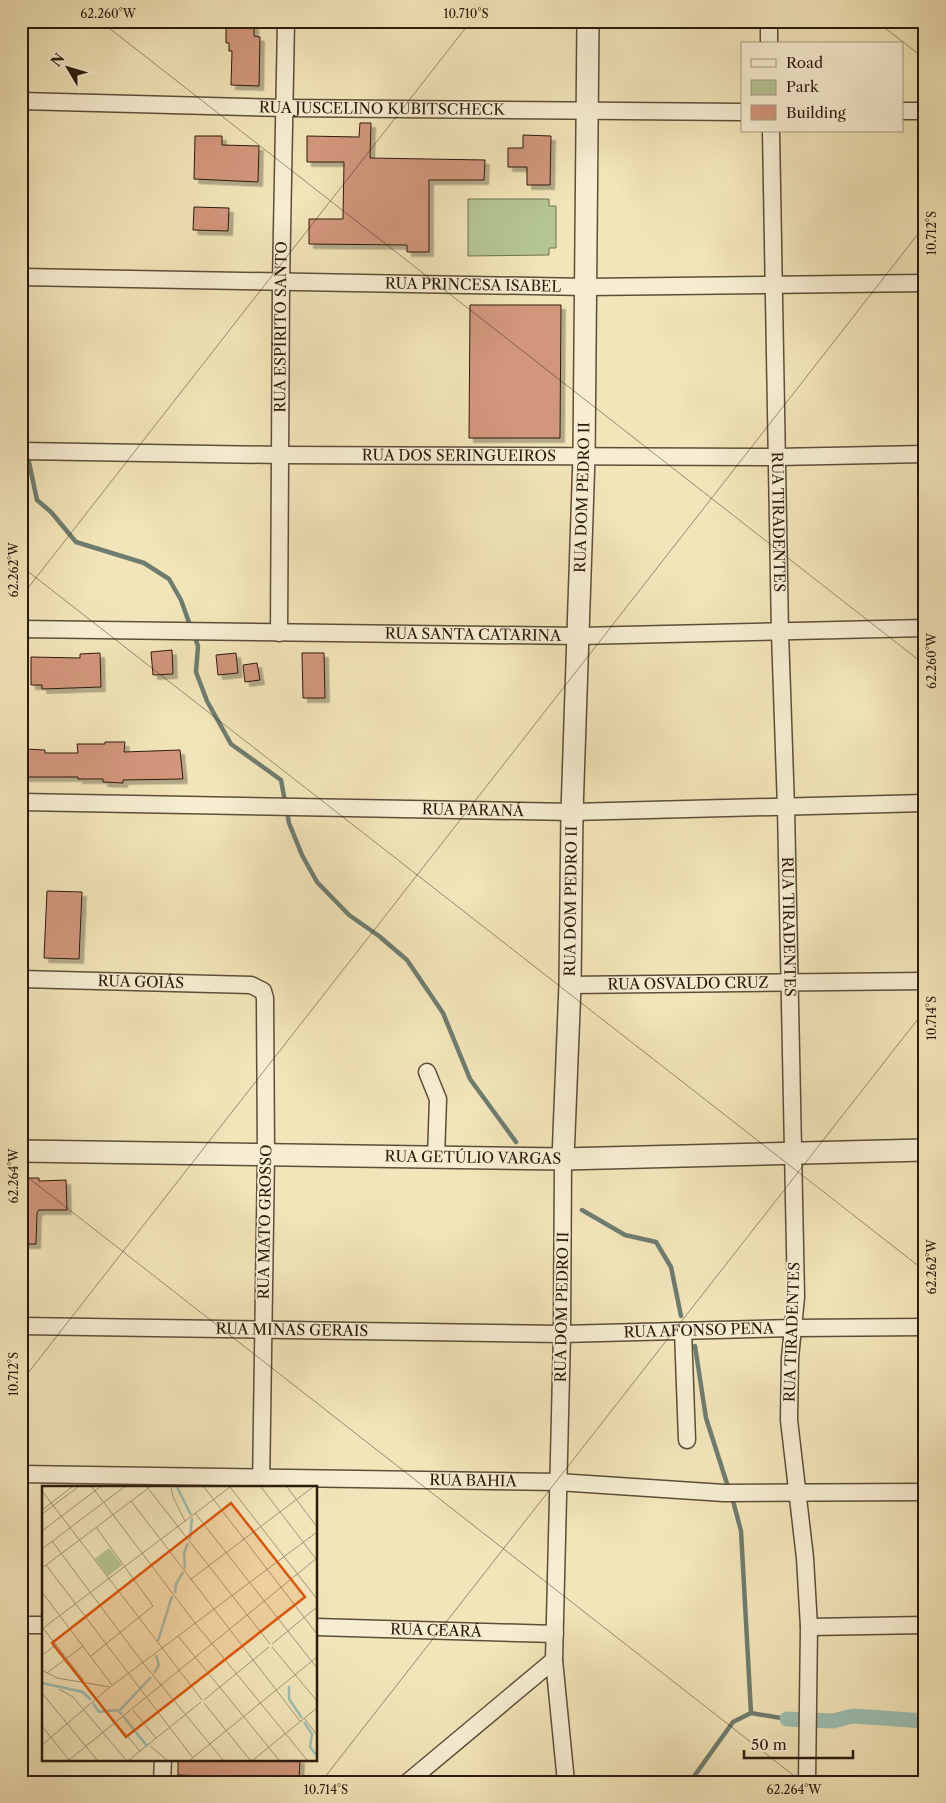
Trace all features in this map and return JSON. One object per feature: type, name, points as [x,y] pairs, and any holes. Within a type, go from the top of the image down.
[{"type":"street","name":"RUA ESPÍRITO SANTO","points":[[279,633],[279,455],[286,21]]},
{"type":"street","name":"RUA DOM PEDRO II","points":[[566,1782],[554,1660],[562,1334],[563,1159],[570,985],[572,812],[584,456],[588,21]]},
{"type":"street","points":[[769,21],[770,42]]},
{"type":"street","name":"RUA JUSCELINO KUBITSCHECK","points":[[21,101],[285,108],[741,112]]},
{"type":"street","points":[[904,111],[925,111]]},
{"type":"street","name":"RUA TIRADENTES","points":[[771,132],[780,633],[786,808],[796,1298],[790,1358],[789,1420],[806,1558],[809,1627],[807,1782]]},
{"type":"street","name":"RUA PRINCESA ISABEL","points":[[21,278],[586,287],[925,283]]},
{"type":"street","name":"RUA DOS SERINGUEIROS","points":[[29,451],[279,455],[777,457],[925,454]]},
{"type":"street","name":"RUA SANTA CATARINA","points":[[21,629],[579,636],[780,633],[925,628]]},
{"type":"street","name":"RUA PARANÁ","points":[[21,802],[572,812],[925,803]]},
{"type":"street","name":"RUA GOIÁS","points":[[21,979],[251,985],[260,988]]},
{"type":"street","name":"RUA OSVALDO CRUZ","points":[[570,985],[925,981]]},
{"type":"street","name":"RUA MATO GROSSO","points":[[260,988],[265,998],[266,1155],[261,1483]]},
{"type":"street","points":[[427,1072],[438,1099],[436,1157]]},
{"type":"street","name":"RUA GETÚLIO VARGAS","points":[[21,1151],[563,1159],[925,1150]]},
{"type":"street","name":"RUA MINAS GERAIS","points":[[21,1326],[562,1334]]},
{"type":"street","name":"RUA AFONSO PENA","points":[[562,1334],[683,1330],[925,1327]]},
{"type":"street","points":[[683,1330],[687,1440]]},
{"type":"street","name":"RUA BAHIA","points":[[21,1474],[261,1483],[558,1482],[724,1493],[925,1492]]},
{"type":"street","points":[[21,1625],[42,1625]]},
{"type":"street","points":[[809,1627],[925,1625]]},
{"type":"street","name":"RUA CEARÁ","points":[[318,1627],[555,1634]]},
{"type":"street","points":[[408,1782],[554,1660]]},
{"type":"street","points":[[162,1782],[163,1760]]},
{"type":"green space","points":[[468,199],[549,199],[549,206],[556,206],[556,248],[549,248],[549,255],[468,256]]},
{"type":"building","points":[[226,21],[254,21],[254,36],[260,37],[259,86],[231,85],[232,51],[229,51],[229,43],[226,43]]},
{"type":"building","points":[[360,123],[371,123],[370,158],[485,160],[484,180],[429,180],[429,252],[407,252],[407,245],[309,244],[309,219],[343,219],[344,162],[307,162],[307,136],[359,137]]},
{"type":"building","points":[[523,135],[551,136],[550,185],[527,185],[527,167],[508,167],[508,148],[523,148]]},
{"type":"building","points":[[195,136],[222,136],[222,145],[259,146],[258,182],[194,179]]},
{"type":"building","points":[[194,207],[229,208],[228,231],[193,230]]},
{"type":"building","points":[[470,305],[561,305],[560,438],[469,438]]},
{"type":"building","points":[[172,650],[173,674],[153,675],[151,652]]},
{"type":"building","points":[[100,653],[101,687],[42,689],[42,685],[31,685],[31,657],[80,658],[80,654]]},
{"type":"building","points":[[236,653],[238,673],[218,675],[216,655]]},
{"type":"building","points":[[302,653],[324,653],[325,698],[303,698]]},
{"type":"building","points":[[257,663],[260,680],[245,682],[243,665]]},
{"type":"building","points":[[105,742],[125,742],[124,752],[180,750],[183,779],[123,780],[123,783],[103,782],[103,779],[78,779],[78,777],[25,777],[26,749],[45,750],[45,753],[78,753],[77,744],[105,744]]},
{"type":"building","points":[[47,891],[82,892],[79,959],[44,958]]},
{"type":"building","points":[[21,1178],[39,1178],[39,1181],[66,1180],[67,1210],[39,1210],[37,1213],[36,1244],[21,1244]]},
{"type":"building","points":[[178,1760],[300,1760],[299,1779],[178,1775]]},
{"type":"waterway","points":[[21,425],[37,500],[51,512],[76,542],[144,563],[169,579],[181,600],[191,628]]},
{"type":"waterway","points":[[194,635],[198,646],[196,672],[207,701],[231,744],[281,780],[289,823],[302,855],[317,882],[349,915],[379,936],[407,960],[443,1013],[470,1079],[516,1142]]},
{"type":"waterway","points":[[582,1210],[625,1235],[656,1242],[671,1267],[681,1316]]},
{"type":"waterway","points":[[695,1346],[706,1418],[729,1490]]},
{"type":"waterway","points":[[732,1497],[741,1531],[751,1713]]},
{"type":"waterway","points":[[690,1782],[733,1722],[751,1713],[787,1719]]},
{"type":"waterway","points":[[787,1719],[833,1721],[853,1716],[925,1721]]}]
